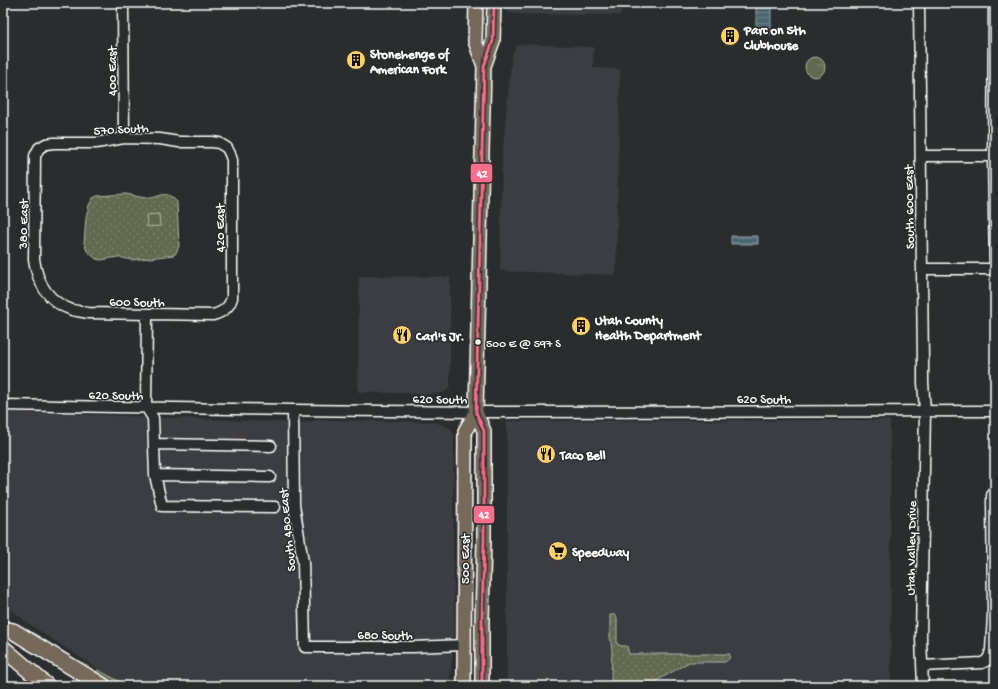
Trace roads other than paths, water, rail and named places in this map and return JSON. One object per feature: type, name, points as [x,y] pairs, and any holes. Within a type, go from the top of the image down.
[{"type":"highway","points":[[3,629],[13,631],[103,686]]},
{"type":"highway","points":[[3,648],[47,686]]},
{"type":"main road","name":"500 East","points":[[476,3],[475,41],[484,66]]},
{"type":"main road","name":"500 East","points":[[482,686],[484,431],[476,412],[484,66],[493,41],[494,3]]},
{"type":"main road","name":"500 East","points":[[464,686],[465,431],[476,412]]},
{"type":"street","name":"400 East","points":[[123,3],[124,138]]},
{"type":"street","name":"South 600 East","points":[[919,3],[923,382],[925,411]]},
{"type":"street","points":[[922,269],[995,270],[994,3]]},
{"type":"street","name":"570 South","points":[[39,148],[46,144],[54,143],[96,143],[124,138],[149,138],[179,142],[212,142],[219,143],[227,148]]},
{"type":"street","name":"380 East","points":[[39,148],[36,156],[34,259],[39,279],[43,288],[50,296]]},
{"type":"street","name":"420 East","points":[[227,148],[232,160],[233,244],[232,298],[231,303],[227,308]]},
{"type":"street","points":[[921,156],[994,156]]},
{"type":"street","name":"600 South","points":[[50,296],[60,304],[71,309],[88,313],[213,315],[227,308]]},
{"type":"street","points":[[147,314],[146,407],[153,418],[155,475],[162,506],[275,507]]},
{"type":"street","name":"620 South","points":[[3,405],[476,412],[995,411]]},
{"type":"street","name":"South 480 East","points":[[293,410],[294,505],[303,562],[305,647]]},
{"type":"street","name":"Utah Valley Drive","points":[[923,686],[921,630],[925,411]]},
{"type":"street","points":[[154,444],[271,446]]},
{"type":"street","points":[[155,475],[270,477]]},
{"type":"street","points":[[922,666],[977,664],[986,661],[989,657],[994,615],[992,509],[992,496],[994,491]]},
{"type":"street","name":"680 South","points":[[305,647],[413,647],[464,645]]},
{"type":"water","points":[[756,6],[771,7],[771,34],[756,33]]},
{"type":"water","points":[[731,236],[758,236],[758,244],[731,244]]},
{"type":"place","name":"Parc on 5th Clubhouse","points":[[730,36]]},
{"type":"place","name":"Stonehenge of American Fork","points":[[356,60]]},
{"type":"place","name":"Utah County Health Department","points":[[581,326]]},
{"type":"place","name":"Carl's Jr.","points":[[402,335]]},
{"type":"place","name":"500 E @ 597 S","points":[[478,342]]},
{"type":"place","name":"Taco Bell","points":[[546,454]]},
{"type":"place","name":"Speedway","points":[[558,551]]}]
